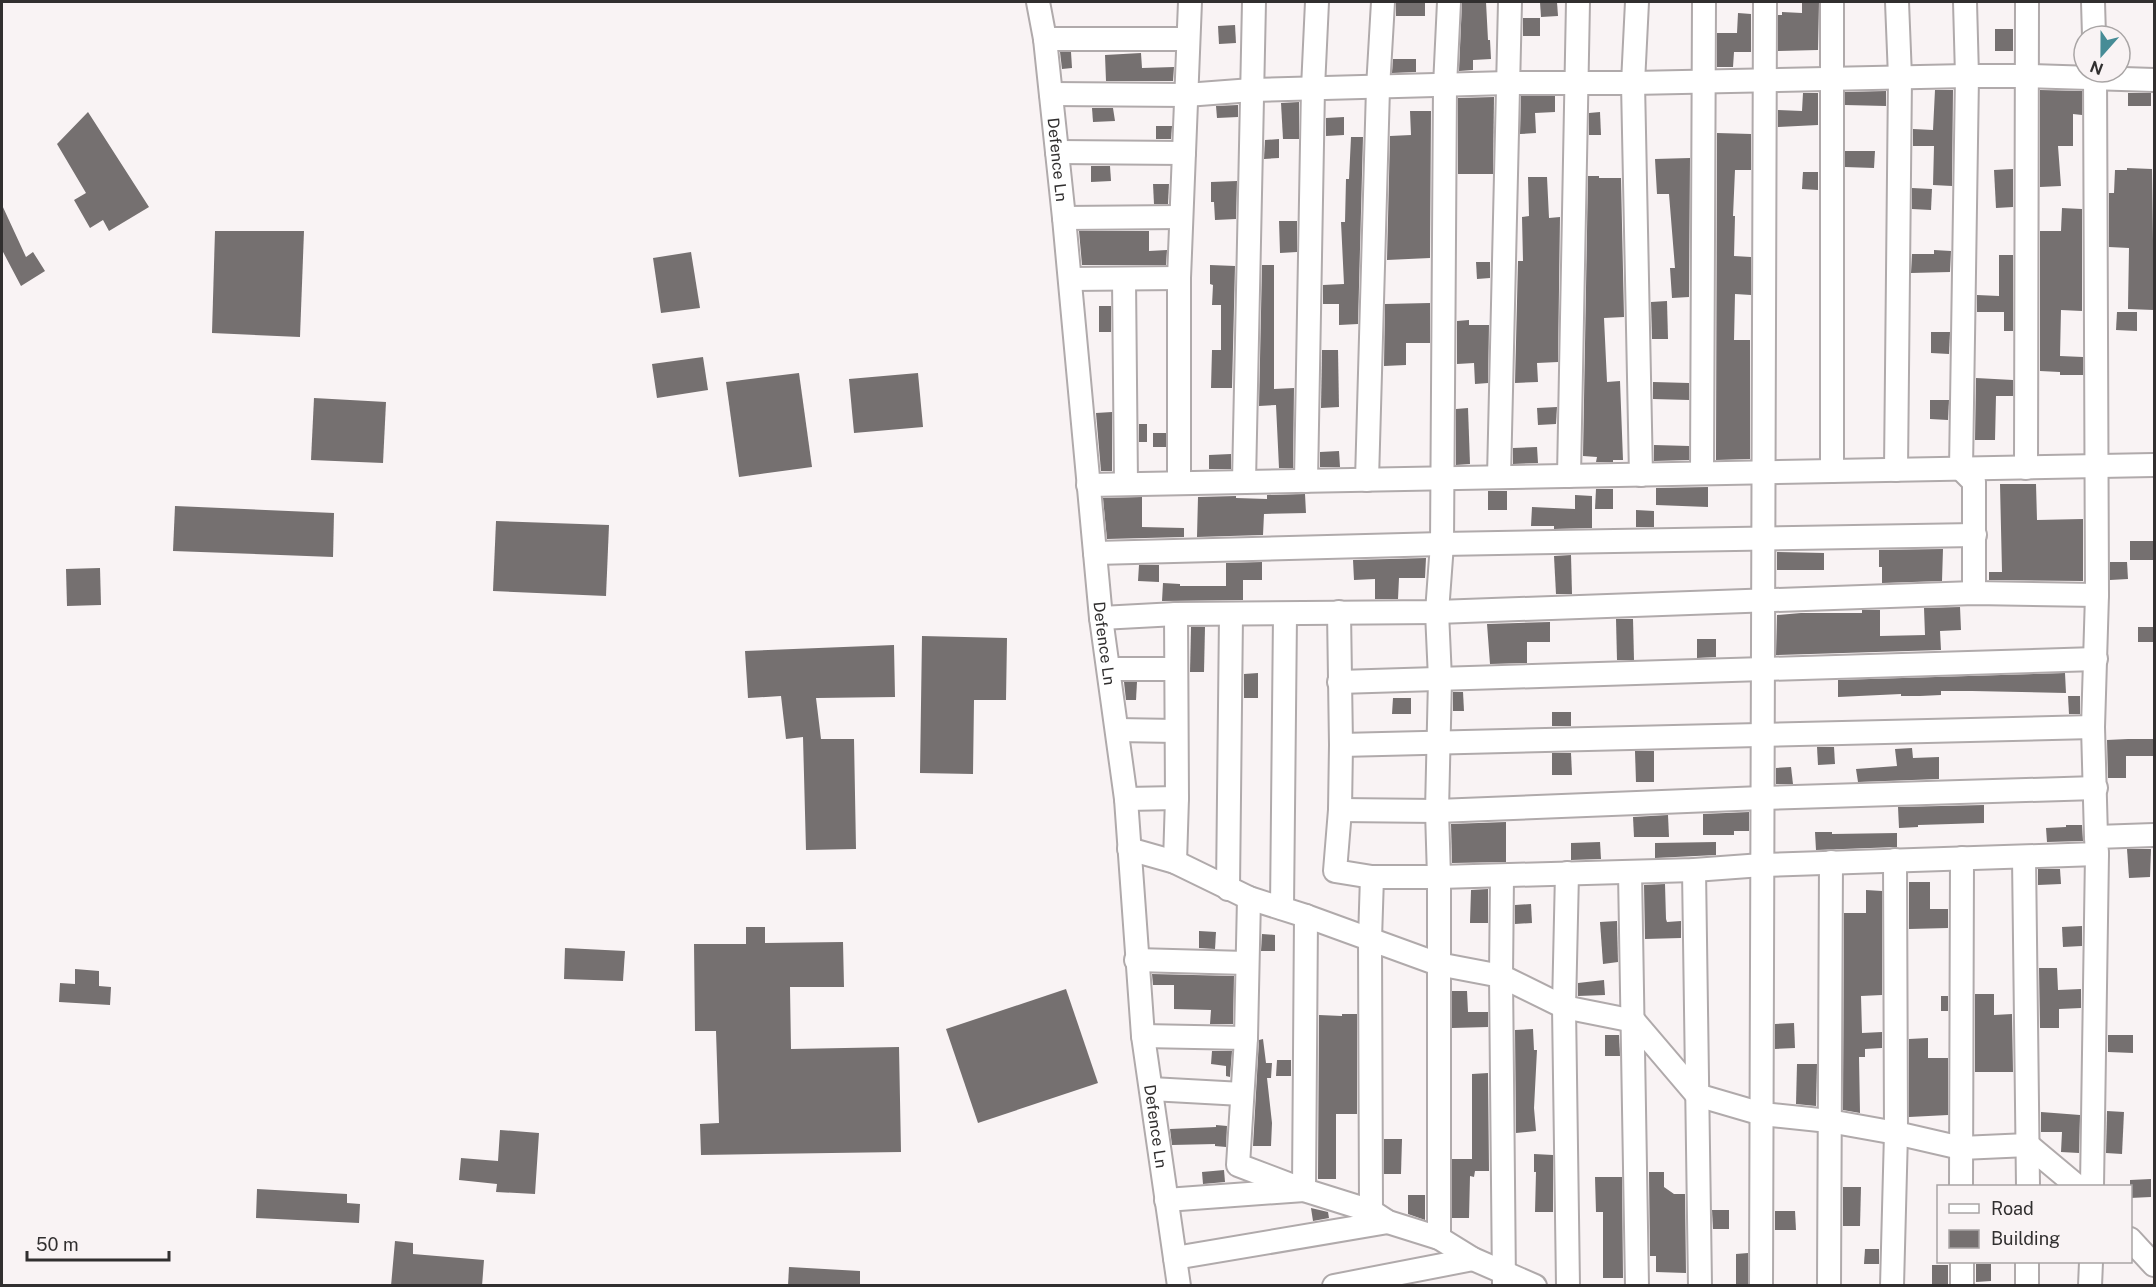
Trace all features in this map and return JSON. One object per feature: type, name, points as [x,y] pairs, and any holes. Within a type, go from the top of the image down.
[{"type":"street","name":"Defence Ln","points":[[1038,2],[1045,39],[1064,218],[1101,618],[1126,799],[1143,1036],[1179,1286]]},
{"type":"street","points":[[1179,483],[1179,278],[1190,2]]},
{"type":"street","points":[[1244,482],[1254,2]]},
{"type":"street","points":[[1306,481],[1313,88],[1317,2]]},
{"type":"street","points":[[1367,480],[1378,88],[1383,2]]},
{"type":"street","points":[[1439,1238],[1437,811],[1440,679],[1437,612],[1442,544],[1445,86],[1449,2]]},
{"type":"street","points":[[1499,477],[1510,2]]},
{"type":"street","points":[[1569,476],[1578,2]]},
{"type":"street","points":[[1637,2],[1633,83],[1641,475]]},
{"type":"street","points":[[1702,474],[1704,2]]},
{"type":"street","points":[[1761,1286],[1765,2]]},
{"type":"street","points":[[1832,2],[1834,80],[1832,471]]},
{"type":"street","points":[[1896,470],[1900,77],[1897,2]]},
{"type":"street","points":[[1965,2],[1967,76],[1961,469],[1974,482],[1974,593]]},
{"type":"street","points":[[2026,468],[2027,2]]},
{"type":"street","points":[[2093,2],[2094,24]]},
{"type":"street","points":[[1045,39],[1188,39]]},
{"type":"street","points":[[1051,94],[1186,95],[1252,90],[1508,83],[1575,84],[2072,75]]},
{"type":"street","points":[[2132,78],[2154,80]]},
{"type":"street","points":[[2092,1185],[2096,845],[2093,727],[2097,595],[2095,84]]},
{"type":"street","points":[[1057,152],[1184,153]]},
{"type":"street","points":[[1064,218],[1181,217]]},
{"type":"street","points":[[1070,279],[1179,278]]},
{"type":"street","points":[[1124,279],[1126,484]]},
{"type":"street","points":[[1088,485],[2154,465]]},
{"type":"street","points":[[1095,553],[1442,544],[1975,535]]},
{"type":"street","points":[[1101,618],[1176,614],[1285,615],[1339,612],[1437,612],[1974,593],[2097,595]]},
{"type":"street","points":[[1339,612],[1340,810],[1335,871],[1372,877],[1502,876],[1694,870],[1831,862],[2024,857],[2154,835]]},
{"type":"street","points":[[1175,862],[1176,614]]},
{"type":"street","points":[[1228,889],[1230,615]]},
{"type":"street","points":[[1282,908],[1285,615]]},
{"type":"street","points":[[1339,682],[2096,659]]},
{"type":"street","points":[[1109,669],[1176,669]]},
{"type":"street","points":[[1341,745],[2093,727]]},
{"type":"street","points":[[1117,730],[1176,731]]},
{"type":"street","points":[[1340,810],[1437,811],[2096,788]]},
{"type":"street","points":[[1126,799],[1177,798]]},
{"type":"street","points":[[1129,849],[1175,862],[1249,898],[1438,964],[1501,976],[1564,1007],[1634,1021],[1697,1095],[1762,1114],[1829,1121],[1961,1148],[2028,1145],[2076,1185]]},
{"type":"street","points":[[2024,857],[2028,1185]]},
{"type":"street","points":[[1961,1185],[1962,858]]},
{"type":"street","points":[[1892,1286],[1896,1133],[1895,860]]},
{"type":"street","points":[[1829,1286],[1831,862]]},
{"type":"street","points":[[1694,870],[1700,1286]]},
{"type":"street","points":[[1630,872],[1637,1286]]},
{"type":"street","points":[[1567,873],[1564,1007],[1568,1286]]},
{"type":"street","points":[[1502,876],[1504,1278]]},
{"type":"street","points":[[1372,877],[1370,939],[1379,1216]]},
{"type":"street","points":[[1249,898],[1246,1038],[1238,1165],[1439,1238],[1504,1278],[1535,1286]]},
{"type":"street","points":[[1304,1190],[1306,916]]},
{"type":"street","points":[[1136,960],[1246,963]]},
{"type":"street","points":[[1143,1036],[1246,1038]]},
{"type":"street","points":[[1150,1089],[1242,1094]]},
{"type":"street","points":[[1166,1200],[1304,1190]]},
{"type":"street","points":[[1174,1258],[1379,1216]]},
{"type":"street","points":[[2132,1241],[2154,1265]]},
{"type":"street","points":[[1334,1286],[1473,1259]]},
{"type":"street","points":[[1962,1263],[1962,1286]]},
{"type":"street","points":[[2027,1263],[2027,1286]]},
{"type":"street","points":[[2090,1286],[2091,1263]]},
{"type":"building","points":[[1396,2],[1425,2],[1425,16],[1396,16]]},
{"type":"building","points":[[1462,2],[1486,2],[1491,59],[1473,60],[1473,70],[1459,71]]},
{"type":"building","points":[[1540,2],[1557,2],[1558,16],[1541,17]]},
{"type":"building","points":[[1802,2],[1819,2],[1818,50],[1778,51],[1778,15],[1782,15],[1782,12],[1802,13]]},
{"type":"building","points":[[1738,13],[1751,14],[1751,52],[1734,52],[1733,67],[1717,67],[1717,33],[1737,33]]},
{"type":"building","points":[[1523,18],[1540,18],[1540,36],[1523,36]]},
{"type":"building","points":[[1235,25],[1236,43],[1219,44],[1218,26]]},
{"type":"building","points":[[1995,29],[2013,29],[2013,51],[1995,51]]},
{"type":"building","points":[[1060,52],[1071,52],[1072,68],[1062,69]]},
{"type":"building","points":[[1141,53],[1142,68],[1174,67],[1173,81],[1106,81],[1105,55]]},
{"type":"building","points":[[1393,59],[1416,59],[1416,72],[1392,73]]},
{"type":"building","points":[[1935,90],[1953,90],[1952,186],[1933,185],[1934,146],[1913,146],[1913,129],[1933,130]]},
{"type":"building","points":[[2040,90],[2082,91],[2082,115],[2073,114],[2073,146],[2058,146],[2061,186],[2040,187]]},
{"type":"building","points":[[1886,91],[1886,106],[1845,105],[1845,92]]},
{"type":"building","points":[[1803,93],[1818,93],[1818,125],[1778,127],[1778,110],[1802,111]]},
{"type":"building","points":[[2128,93],[2151,93],[2151,106],[2128,106]]},
{"type":"building","points":[[1521,96],[1555,96],[1555,112],[1535,113],[1536,133],[1520,134]]},
{"type":"building","points":[[1494,97],[1493,174],[1458,174],[1458,98]]},
{"type":"building","points":[[1299,102],[1299,139],[1283,139],[1281,103]]},
{"type":"building","points":[[1238,105],[1238,117],[1217,118],[1216,106]]},
{"type":"building","points":[[1092,108],[1113,108],[1115,121],[1093,122]]},
{"type":"building","points":[[1410,111],[1431,111],[1430,258],[1387,260],[1390,136],[1411,135]]},
{"type":"building","points":[[88,112],[149,207],[109,231],[103,220],[90,228],[74,200],[86,193],[57,144]]},
{"type":"building","points":[[1600,112],[1601,135],[1589,135],[1589,113]]},
{"type":"building","points":[[1344,117],[1344,135],[1326,136],[1326,118]]},
{"type":"building","points":[[1156,126],[1172,126],[1171,139],[1156,139]]},
{"type":"building","points":[[1717,133],[1751,134],[1751,170],[1735,170],[1733,216],[1735,216],[1734,256],[1751,257],[1751,295],[1735,294],[1734,340],[1750,340],[1750,459],[1716,460]]},
{"type":"building","points":[[1351,137],[1363,137],[1358,324],[1339,325],[1339,304],[1323,304],[1323,285],[1344,284],[1341,222],[1345,222],[1346,179],[1349,179]]},
{"type":"building","points":[[1279,139],[1279,158],[1264,159],[1265,140]]},
{"type":"building","points":[[1845,151],[1875,151],[1874,168],[1845,167]]},
{"type":"building","points":[[1690,158],[1689,297],[1672,298],[1670,268],[1675,268],[1669,194],[1657,194],[1655,159]]},
{"type":"building","points":[[1091,166],[1110,166],[1111,181],[1091,182]]},
{"type":"building","points":[[2127,168],[2152,169],[2154,310],[2128,309],[2129,248],[2109,247],[2109,193],[2114,193],[2115,170],[2127,170]]},
{"type":"building","points":[[2013,169],[2013,207],[1996,208],[1994,170]]},
{"type":"building","points":[[1803,172],[1818,172],[1818,190],[1802,189]]},
{"type":"building","points":[[1588,176],[1621,178],[1624,317],[1604,318],[1607,382],[1620,381],[1623,460],[1613,460],[1613,462],[1596,462],[1597,457],[1583,456]]},
{"type":"building","points":[[1528,177],[1547,177],[1549,218],[1560,217],[1558,362],[1537,363],[1538,382],[1515,383],[1518,261],[1523,261],[1522,217],[1529,216]]},
{"type":"building","points":[[1237,181],[1236,219],[1215,220],[1214,202],[1211,202],[1211,182]]},
{"type":"building","points":[[1153,184],[1169,184],[1168,204],[1154,204]]},
{"type":"building","points":[[1912,188],[1932,189],[1931,210],[1912,209]]},
{"type":"building","points":[[2,205],[26,257],[33,252],[45,271],[21,286],[2,250]]},
{"type":"building","points":[[2062,208],[2082,209],[2082,311],[2061,310],[2060,356],[2083,357],[2083,375],[2060,375],[2060,372],[2040,371],[2040,231],[2061,231]]},
{"type":"building","points":[[1279,221],[1297,221],[1297,252],[1280,253]]},
{"type":"building","points":[[215,231],[304,231],[300,337],[212,333]]},
{"type":"building","points":[[1079,231],[1149,231],[1149,251],[1167,250],[1166,265],[1082,265]]},
{"type":"building","points":[[1934,250],[1951,251],[1950,272],[1911,273],[1912,254],[1934,254]]},
{"type":"building","points":[[691,252],[700,308],[661,313],[653,258]]},
{"type":"building","points":[[1999,255],[2013,255],[2013,331],[2004,331],[2004,312],[1977,312],[1977,295],[1999,296]]},
{"type":"building","points":[[1476,262],[1490,262],[1490,278],[1477,279]]},
{"type":"building","points":[[1210,265],[1235,266],[1232,388],[1211,388],[1212,350],[1221,350],[1221,305],[1212,305],[1213,285],[1210,284]]},
{"type":"building","points":[[1262,265],[1274,265],[1274,389],[1294,388],[1293,468],[1279,468],[1276,405],[1259,406]]},
{"type":"building","points":[[1667,301],[1668,339],[1652,339],[1651,302]]},
{"type":"building","points":[[1430,303],[1430,343],[1406,343],[1406,365],[1384,366],[1385,304]]},
{"type":"building","points":[[1099,306],[1111,306],[1111,332],[1099,332]]},
{"type":"building","points":[[2117,312],[2137,312],[2137,331],[2116,330]]},
{"type":"building","points":[[1469,320],[1469,325],[1489,325],[1488,383],[1475,384],[1474,363],[1457,364],[1457,321]]},
{"type":"building","points":[[1931,332],[1950,332],[1949,354],[1931,353]]},
{"type":"building","points":[[1322,350],[1338,350],[1339,407],[1321,408]]},
{"type":"building","points":[[703,357],[708,390],[657,398],[652,364]]},
{"type":"building","points":[[799,373],[812,467],[739,477],[726,382]]},
{"type":"building","points":[[918,373],[923,427],[854,433],[849,379]]},
{"type":"building","points":[[1976,378],[2013,380],[2013,396],[1996,396],[1995,440],[1975,440]]},
{"type":"building","points":[[1653,382],[1689,383],[1689,400],[1653,399]]},
{"type":"building","points":[[314,398],[386,402],[383,463],[311,460]]},
{"type":"building","points":[[1930,400],[1949,400],[1948,420],[1930,419]]},
{"type":"building","points":[[1557,407],[1556,424],[1538,425],[1537,408]]},
{"type":"building","points":[[1468,408],[1470,464],[1456,465],[1456,409]]},
{"type":"building","points":[[1112,412],[1112,471],[1101,471],[1096,413]]},
{"type":"building","points":[[1139,424],[1147,424],[1147,442],[1139,442]]},
{"type":"building","points":[[1153,433],[1166,433],[1166,447],[1153,447]]},
{"type":"building","points":[[1654,445],[1689,446],[1689,460],[1654,461]]},
{"type":"building","points":[[1537,447],[1538,463],[1513,464],[1513,448]]},
{"type":"building","points":[[1339,451],[1340,467],[1320,467],[1320,452]]},
{"type":"building","points":[[1231,454],[1231,469],[1209,469],[1209,455]]},
{"type":"building","points":[[2000,484],[2036,484],[2037,520],[2083,519],[2083,581],[1989,580],[1989,572],[2002,572]]},
{"type":"building","points":[[1708,487],[1708,507],[1656,505],[1656,488]]},
{"type":"building","points":[[1596,489],[1613,489],[1613,509],[1595,509]]},
{"type":"building","points":[[1488,491],[1507,491],[1507,510],[1488,510]]},
{"type":"building","points":[[1305,494],[1306,513],[1264,514],[1263,535],[1197,537],[1198,497],[1236,496],[1236,498],[1267,499],[1267,495]]},
{"type":"building","points":[[1575,495],[1592,496],[1592,528],[1554,529],[1554,526],[1531,526],[1532,507],[1575,509]]},
{"type":"building","points":[[1142,497],[1142,527],[1184,528],[1184,537],[1107,539],[1103,498]]},
{"type":"building","points":[[175,506],[334,513],[333,557],[173,551]]},
{"type":"building","points":[[1636,510],[1654,511],[1654,527],[1636,527]]},
{"type":"building","points":[[496,521],[609,525],[606,596],[493,591]]},
{"type":"building","points":[[2130,541],[2154,541],[2154,560],[2130,560]]},
{"type":"building","points":[[1943,549],[1942,581],[1882,583],[1879,550]]},
{"type":"building","points":[[1777,552],[1824,553],[1824,570],[1777,570]]},
{"type":"building","points":[[1571,555],[1572,594],[1556,594],[1554,556]]},
{"type":"building","points":[[1426,558],[1425,578],[1399,578],[1398,599],[1375,599],[1375,579],[1354,580],[1353,560]]},
{"type":"building","points":[[1262,562],[1262,580],[1243,580],[1243,600],[1162,601],[1163,583],[1180,584],[1180,586],[1226,586],[1226,563]]},
{"type":"building","points":[[2110,562],[2127,562],[2128,579],[2110,580]]},
{"type":"building","points":[[1139,565],[1159,565],[1159,582],[1138,581]]},
{"type":"building","points":[[100,568],[101,605],[67,606],[66,569]]},
{"type":"building","points":[[1960,607],[1961,630],[1940,631],[1941,650],[1776,655],[1777,615],[1862,613],[1862,610],[1880,610],[1880,636],[1925,635],[1924,608]]},
{"type":"building","points":[[1616,619],[1633,619],[1634,660],[1617,660]]},
{"type":"building","points":[[1550,622],[1550,642],[1527,642],[1527,663],[1490,664],[1487,624]]},
{"type":"building","points":[[1191,627],[1205,627],[1204,672],[1190,672]]},
{"type":"building","points":[[2138,627],[2154,627],[2154,642],[2138,642]]},
{"type":"building","points":[[922,636],[1007,638],[1006,700],[974,700],[973,774],[920,773]]},
{"type":"building","points":[[1697,639],[1716,639],[1716,657],[1697,658]]},
{"type":"building","points":[[894,645],[895,697],[816,698],[821,739],[854,739],[856,849],[806,850],[803,737],[786,739],[781,696],[748,698],[745,651]]},
{"type":"building","points":[[1258,673],[1258,698],[1244,698],[1244,674]]},
{"type":"building","points":[[2065,673],[2066,693],[1941,691],[1941,695],[1838,697],[1838,680]]},
{"type":"building","points":[[1124,682],[1137,682],[1136,700],[1126,700]]},
{"type":"building","points":[[1453,692],[1463,692],[1464,711],[1453,711]]},
{"type":"building","points":[[2068,696],[2080,696],[2080,714],[2069,714]]},
{"type":"building","points":[[1393,698],[1411,698],[1411,714],[1392,714]]},
{"type":"building","points":[[1552,712],[1571,712],[1571,726],[1552,726]]},
{"type":"building","points":[[2154,739],[2154,756],[2126,756],[2126,778],[2108,778],[2107,740]]},
{"type":"building","points":[[1817,747],[1834,747],[1835,764],[1818,765]]},
{"type":"building","points":[[1912,748],[1913,758],[1939,757],[1939,779],[1858,782],[1856,769],[1897,766],[1895,749]]},
{"type":"building","points":[[1635,751],[1654,751],[1654,782],[1636,782]]},
{"type":"building","points":[[1552,753],[1571,753],[1572,775],[1552,775]]},
{"type":"building","points":[[1791,767],[1793,784],[1776,784],[1776,768]]},
{"type":"building","points":[[1984,805],[1984,823],[1918,825],[1918,827],[1899,828],[1898,807]]},
{"type":"building","points":[[1749,812],[1749,831],[1734,831],[1734,835],[1703,835],[1703,814]]},
{"type":"building","points":[[1668,815],[1669,837],[1634,837],[1633,817]]},
{"type":"building","points":[[1506,822],[1506,862],[1452,863],[1451,824]]},
{"type":"building","points":[[2066,825],[2082,825],[2083,841],[2047,842],[2046,828],[2066,827]]},
{"type":"building","points":[[1815,832],[1897,833],[1897,847],[1816,850]]},
{"type":"building","points":[[1600,842],[1601,859],[1571,860],[1571,843]]},
{"type":"building","points":[[1716,842],[1716,855],[1655,858],[1655,843]]},
{"type":"building","points":[[2127,849],[2151,849],[2150,877],[2129,878]]},
{"type":"building","points":[[2038,869],[2060,869],[2061,884],[2038,885]]},
{"type":"building","points":[[1909,882],[1930,882],[1930,909],[1948,909],[1948,928],[1909,929]]},
{"type":"building","points":[[1665,884],[1666,919],[1667,922],[1681,921],[1681,938],[1645,939],[1644,885]]},
{"type":"building","points":[[1488,889],[1488,923],[1470,923],[1471,890]]},
{"type":"building","points":[[1866,890],[1882,891],[1882,995],[1861,996],[1862,1033],[1882,1032],[1882,1048],[1865,1049],[1865,1057],[1859,1057],[1860,1113],[1843,1110],[1844,913],[1866,913]]},
{"type":"building","points":[[1531,904],[1532,923],[1515,924],[1515,905]]},
{"type":"building","points":[[1617,921],[1618,962],[1603,964],[1600,922]]},
{"type":"building","points":[[2082,926],[2082,946],[2063,947],[2062,927]]},
{"type":"building","points":[[746,927],[765,927],[765,943],[843,942],[844,987],[790,987],[791,1049],[899,1047],[901,1152],[701,1155],[700,1124],[719,1123],[716,1031],[695,1031],[694,944],[746,944]]},
{"type":"building","points":[[1199,931],[1216,932],[1215,949],[1199,948]]},
{"type":"building","points":[[1262,934],[1275,935],[1275,951],[1261,951]]},
{"type":"building","points":[[565,948],[625,951],[623,981],[564,979]]},
{"type":"building","points":[[2039,968],[2057,968],[2058,990],[2081,989],[2081,1008],[2059,1009],[2059,1028],[2040,1028]]},
{"type":"building","points":[[75,969],[99,971],[99,986],[111,987],[110,1005],[59,1002],[60,983],[75,984]]},
{"type":"building","points":[[1152,974],[1234,976],[1233,1024],[1210,1024],[1211,1010],[1174,1009],[1174,985],[1153,985]]},
{"type":"building","points":[[1604,980],[1605,995],[1578,996],[1578,983]]},
{"type":"building","points":[[1066,989],[1098,1083],[978,1123],[946,1029]]},
{"type":"building","points":[[1452,991],[1467,991],[1468,1012],[1488,1012],[1488,1027],[1452,1028]]},
{"type":"building","points":[[1975,994],[1994,994],[1994,1015],[2012,1014],[2013,1072],[1975,1072]]},
{"type":"building","points":[[1941,996],[1948,996],[1948,1011],[1941,1011]]},
{"type":"building","points":[[1342,1014],[1357,1014],[1357,1114],[1336,1114],[1336,1179],[1318,1179],[1319,1015],[1342,1016]]},
{"type":"building","points":[[1794,1023],[1795,1048],[1775,1049],[1775,1024]]},
{"type":"building","points":[[1533,1029],[1534,1050],[1537,1050],[1534,1108],[1536,1131],[1516,1133],[1515,1030]]},
{"type":"building","points":[[1605,1035],[1619,1035],[1620,1056],[1605,1056]]},
{"type":"building","points":[[2108,1035],[2133,1035],[2133,1053],[2108,1052]]},
{"type":"building","points":[[1928,1038],[1928,1058],[1948,1058],[1948,1115],[1909,1117],[1909,1039]]},
{"type":"building","points":[[1263,1039],[1266,1063],[1272,1063],[1271,1078],[1267,1078],[1272,1123],[1271,1146],[1253,1146],[1259,1040]]},
{"type":"building","points":[[1212,1051],[1232,1051],[1230,1077],[1226,1076],[1226,1066],[1211,1064]]},
{"type":"building","points":[[1277,1060],[1291,1060],[1291,1076],[1276,1076]]},
{"type":"building","points":[[1797,1064],[1817,1064],[1816,1106],[1796,1104]]},
{"type":"building","points":[[1488,1073],[1489,1171],[1475,1171],[1474,1177],[1470,1176],[1469,1218],[1452,1218],[1452,1159],[1472,1159],[1472,1074]]},
{"type":"building","points":[[2107,1111],[2124,1112],[2122,1154],[2106,1153]]},
{"type":"building","points":[[2041,1112],[2080,1115],[2079,1153],[2061,1152],[2062,1132],[2041,1132]]},
{"type":"building","points":[[1216,1125],[1227,1126],[1226,1147],[1215,1146],[1215,1144],[1172,1145],[1170,1129],[1216,1127]]},
{"type":"building","points":[[500,1130],[539,1133],[535,1194],[496,1192],[497,1184],[459,1180],[461,1158],[498,1161]]},
{"type":"building","points":[[1384,1139],[1402,1139],[1401,1174],[1384,1174]]},
{"type":"building","points":[[1534,1154],[1553,1155],[1553,1212],[1535,1212]]},
{"type":"building","points":[[1224,1170],[1225,1182],[1203,1184],[1202,1172]]},
{"type":"building","points":[[1649,1172],[1664,1172],[1664,1187],[1674,1194],[1685,1194],[1686,1273],[1656,1272],[1656,1256],[1650,1256]]},
{"type":"building","points":[[1595,1177],[1622,1177],[1623,1278],[1603,1278],[1603,1212],[1596,1212]]},
{"type":"building","points":[[2151,1179],[2151,1197],[2132,1198],[2130,1180]]},
{"type":"building","points":[[1843,1187],[1861,1187],[1860,1226],[1843,1226]]},
{"type":"building","points":[[257,1189],[347,1194],[347,1203],[360,1204],[359,1223],[256,1218]]},
{"type":"building","points":[[1408,1195],[1425,1195],[1425,1220],[1408,1214]]},
{"type":"building","points":[[1311,1208],[1328,1212],[1329,1218],[1313,1221]]},
{"type":"building","points":[[1712,1210],[1729,1210],[1729,1229],[1713,1229]]},
{"type":"building","points":[[1775,1211],[1795,1211],[1796,1230],[1775,1230]]},
{"type":"building","points":[[395,1241],[413,1243],[413,1254],[484,1260],[482,1286],[391,1286]]},
{"type":"building","points":[[1865,1249],[1879,1249],[1879,1264],[1864,1264]]},
{"type":"building","points":[[1748,1253],[1748,1286],[1736,1286],[1736,1254]]},
{"type":"building","points":[[1976,1264],[1991,1264],[1991,1281],[1976,1282]]},
{"type":"building","points":[[1932,1265],[1948,1265],[1948,1285],[1932,1285]]},
{"type":"building","points":[[789,1267],[860,1271],[860,1286],[788,1286]]}]
